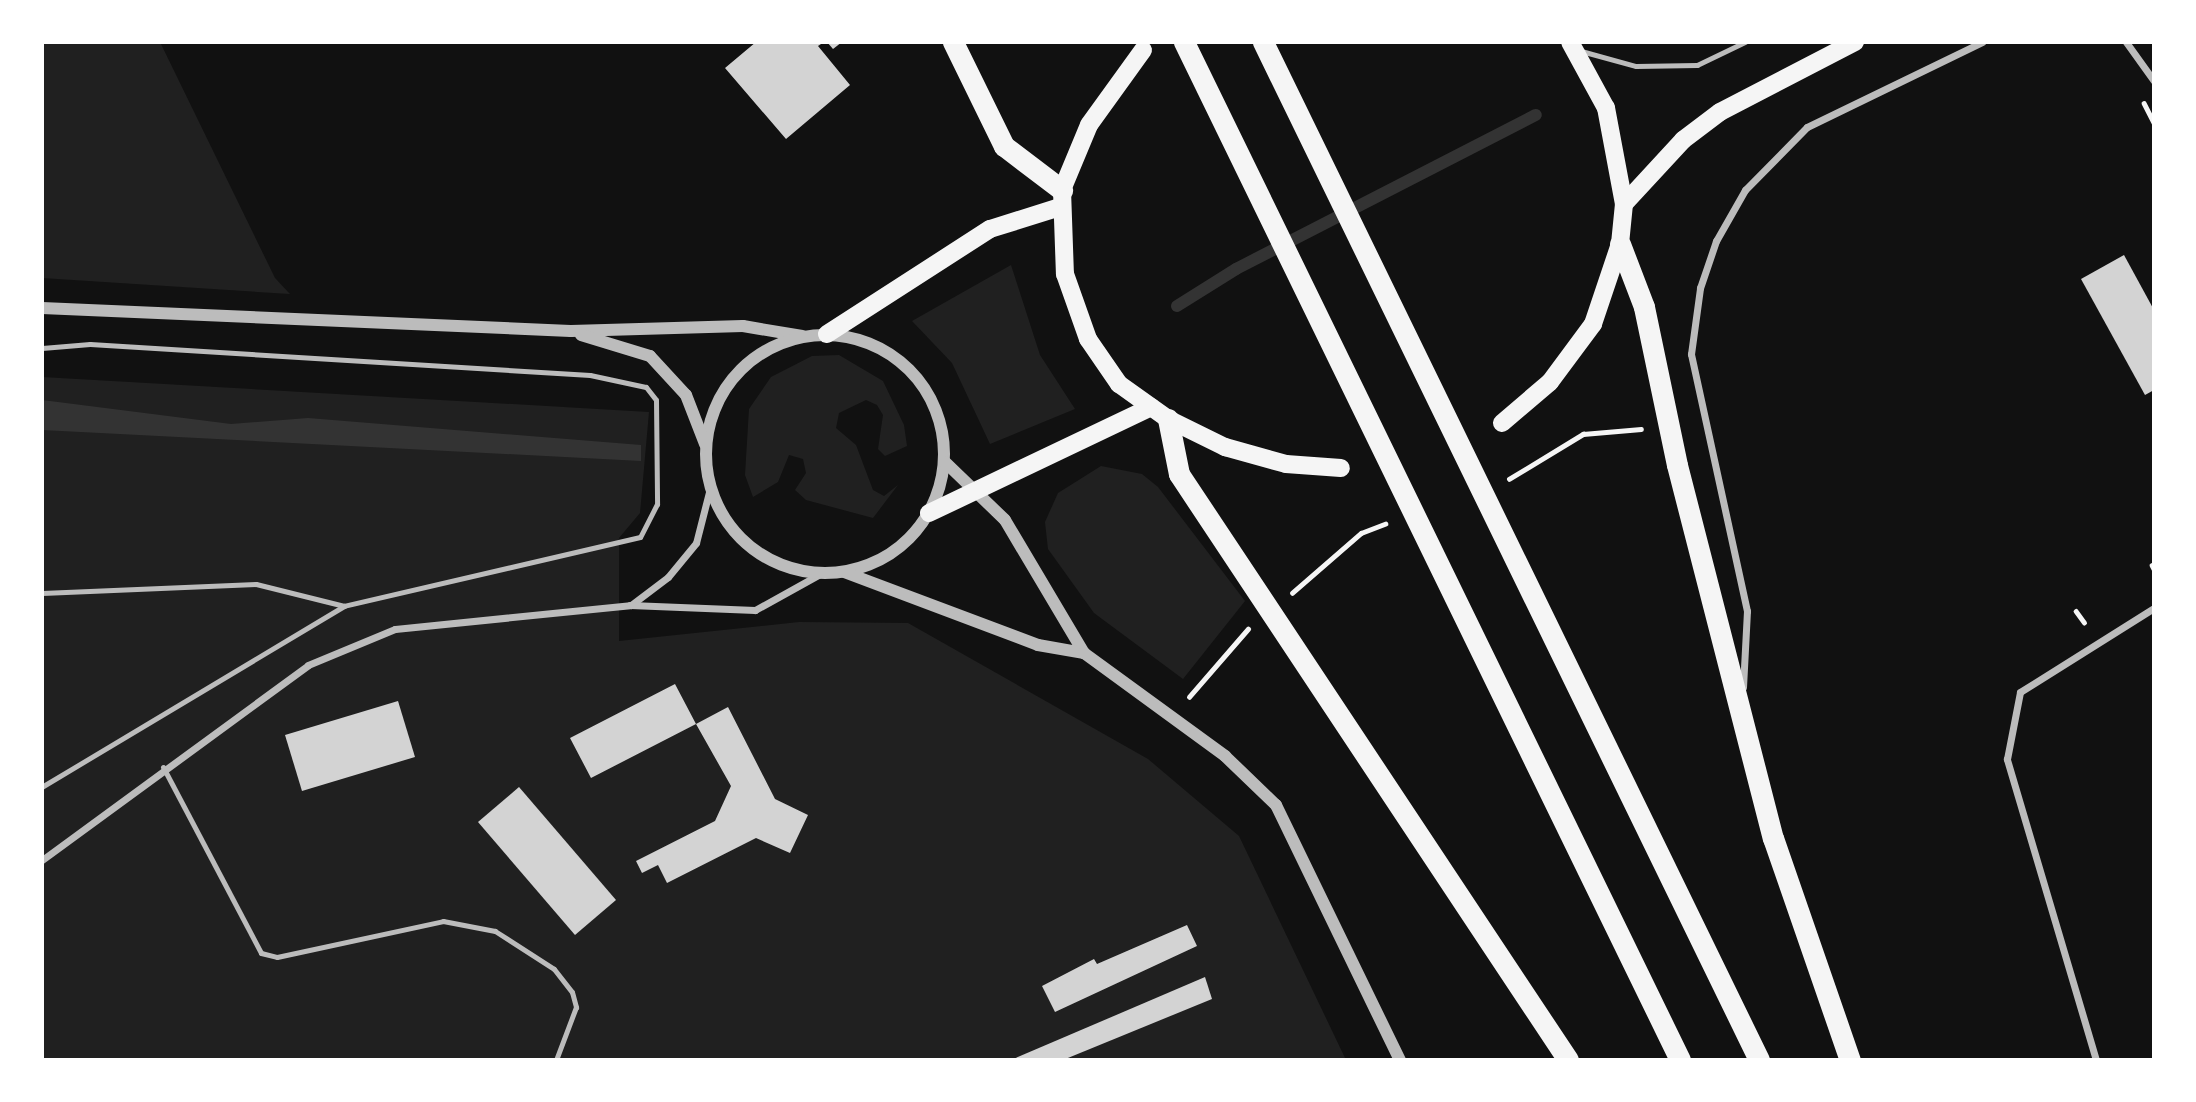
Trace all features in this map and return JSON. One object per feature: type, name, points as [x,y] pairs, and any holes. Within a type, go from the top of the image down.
[{"type":"highway","points":[[953,42],[1004,146],[1061,198]]},
{"type":"highway","points":[[1184,42],[1680,1060]]},
{"type":"highway","points":[[1263,42],[1759,1060]]},
{"type":"highway","points":[[1620,244],[1644,307],[1670,426],[1773,838],[1850,1060]]},
{"type":"highway","points":[[1160,413],[1179,474],[1568,1060]]},
{"type":"main road","points":[[1624,204],[1683,140],[1720,112],[1855,42]]},
{"type":"main road","points":[[1502,423],[1550,382],[1592,324],[1620,244],[1624,204],[1606,108],[1573,46]]},
{"type":"main road","points":[[1143,50],[1089,125],[1061,198],[1065,274],[1088,339],[1119,383],[1160,413],[1225,447],[1286,464],[1341,468]]},
{"type":"main road","points":[[827,334],[990,229],[1061,198]]},
{"type":"main road","points":[[929,513],[1160,413]]},
{"type":"street","points":[[1741,715],[1746,611],[1691,354],[1700,288],[1716,242],[1745,190],[1807,127],[1982,42]]},
{"type":"street","points":[[2126,42],[2154,81]]},
{"type":"street","points":[[42,308],[570,331],[743,326],[802,336],[827,334],[866,341],[900,359],[926,388],[941,424],[945,462],[929,513],[907,541],[878,562],[844,572],[820,574],[784,567],[751,549],[726,522],[710,488],[705,446],[686,395],[650,356],[570,331]]},
{"type":"street","points":[[705,446],[714,408],[735,374],[765,349],[802,336]]},
{"type":"street","points":[[945,462],[979,492],[1004,520],[1084,653],[1172,716],[1276,805],[1400,1060]]},
{"type":"street","points":[[630,605],[668,577],[696,543],[710,488]]},
{"type":"street","points":[[844,572],[1038,645],[1084,653]]},
{"type":"street","points":[[42,860],[163,767],[308,665],[395,629],[630,605],[755,610],[820,574]]},
{"type":"street","points":[[2096,1060],[2007,759],[2020,692],[2154,608]]},
{"type":"lane","points":[[1573,46],[1636,66],[1697,65],[1745,42]]},
{"type":"lane","points":[[42,348],[90,344],[590,376],[646,387],[656,400],[657,504],[640,537],[344,606],[42,787]]},
{"type":"lane","points":[[42,593],[256,584],[344,606]]},
{"type":"lane","points":[[163,767],[261,953],[300,953],[443,921],[495,931],[555,969],[572,992],[576,1007],[556,1060]]},
{"type":"path","points":[[1504,481],[1530,472],[1583,434],[1670,426]]},
{"type":"path","points":[[1172,716],[1245,631],[1270,613],[1361,533],[1400,519]]},
{"type":"path","points":[[2076,611],[2083,623]]},
{"type":"shaded area","points":[[42,42],[160,42],[275,278],[290,294],[42,278]]},
{"type":"shaded area","points":[[1011,265],[1040,355],[1075,409],[990,444],[952,363],[912,321]]},
{"type":"shaded area","points":[[839,355],[883,381],[904,425],[907,446],[885,456],[878,449],[883,415],[877,405],[866,400],[839,413],[836,428],[856,445],[873,490],[884,496],[898,485],[873,518],[806,500],[795,490],[806,473],[803,459],[789,455],[778,482],[753,497],[745,475],[749,409],[771,377],[812,356]]},
{"type":"shaded area","points":[[42,377],[649,412],[640,513],[619,538],[619,641],[799,622],[908,623],[1148,759],[1239,836],[1346,1060],[42,1060]]},
{"type":"shaded area","points":[[42,400],[231,424],[308,418],[641,445],[641,461],[42,430]]},
{"type":"shaded area","points":[[1101,466],[1142,474],[1158,487],[1245,601],[1183,679],[1094,613],[1048,549],[1045,522],[1058,493]]},
{"type":"building","points":[[756,42],[824,42],[818,46],[850,85],[786,139],[725,68]]},
{"type":"building","points":[[827,42],[842,42],[833,49]]},
{"type":"building","points":[[2124,255],[2154,310],[2154,390],[2145,395],[2081,279]]},
{"type":"building","points":[[675,684],[696,724],[591,778],[570,738]]},
{"type":"building","points":[[398,701],[415,757],[302,791],[285,735]]},
{"type":"building","points":[[728,707],[775,799],[808,815],[790,853],[756,838],[667,883],[658,865],[642,873],[636,861],[715,821],[731,786],[696,724]]},
{"type":"building","points":[[519,787],[616,900],[575,935],[478,822]]},
{"type":"building","points":[[1187,925],[1197,946],[1055,1012],[1042,986],[1094,959],[1097,964]]},
{"type":"building","points":[[1205,977],[1212,999],[1063,1060],[1011,1060]]},
{"type":"waterway","points":[[1177,306],[1236,269],[1536,115]]}]
